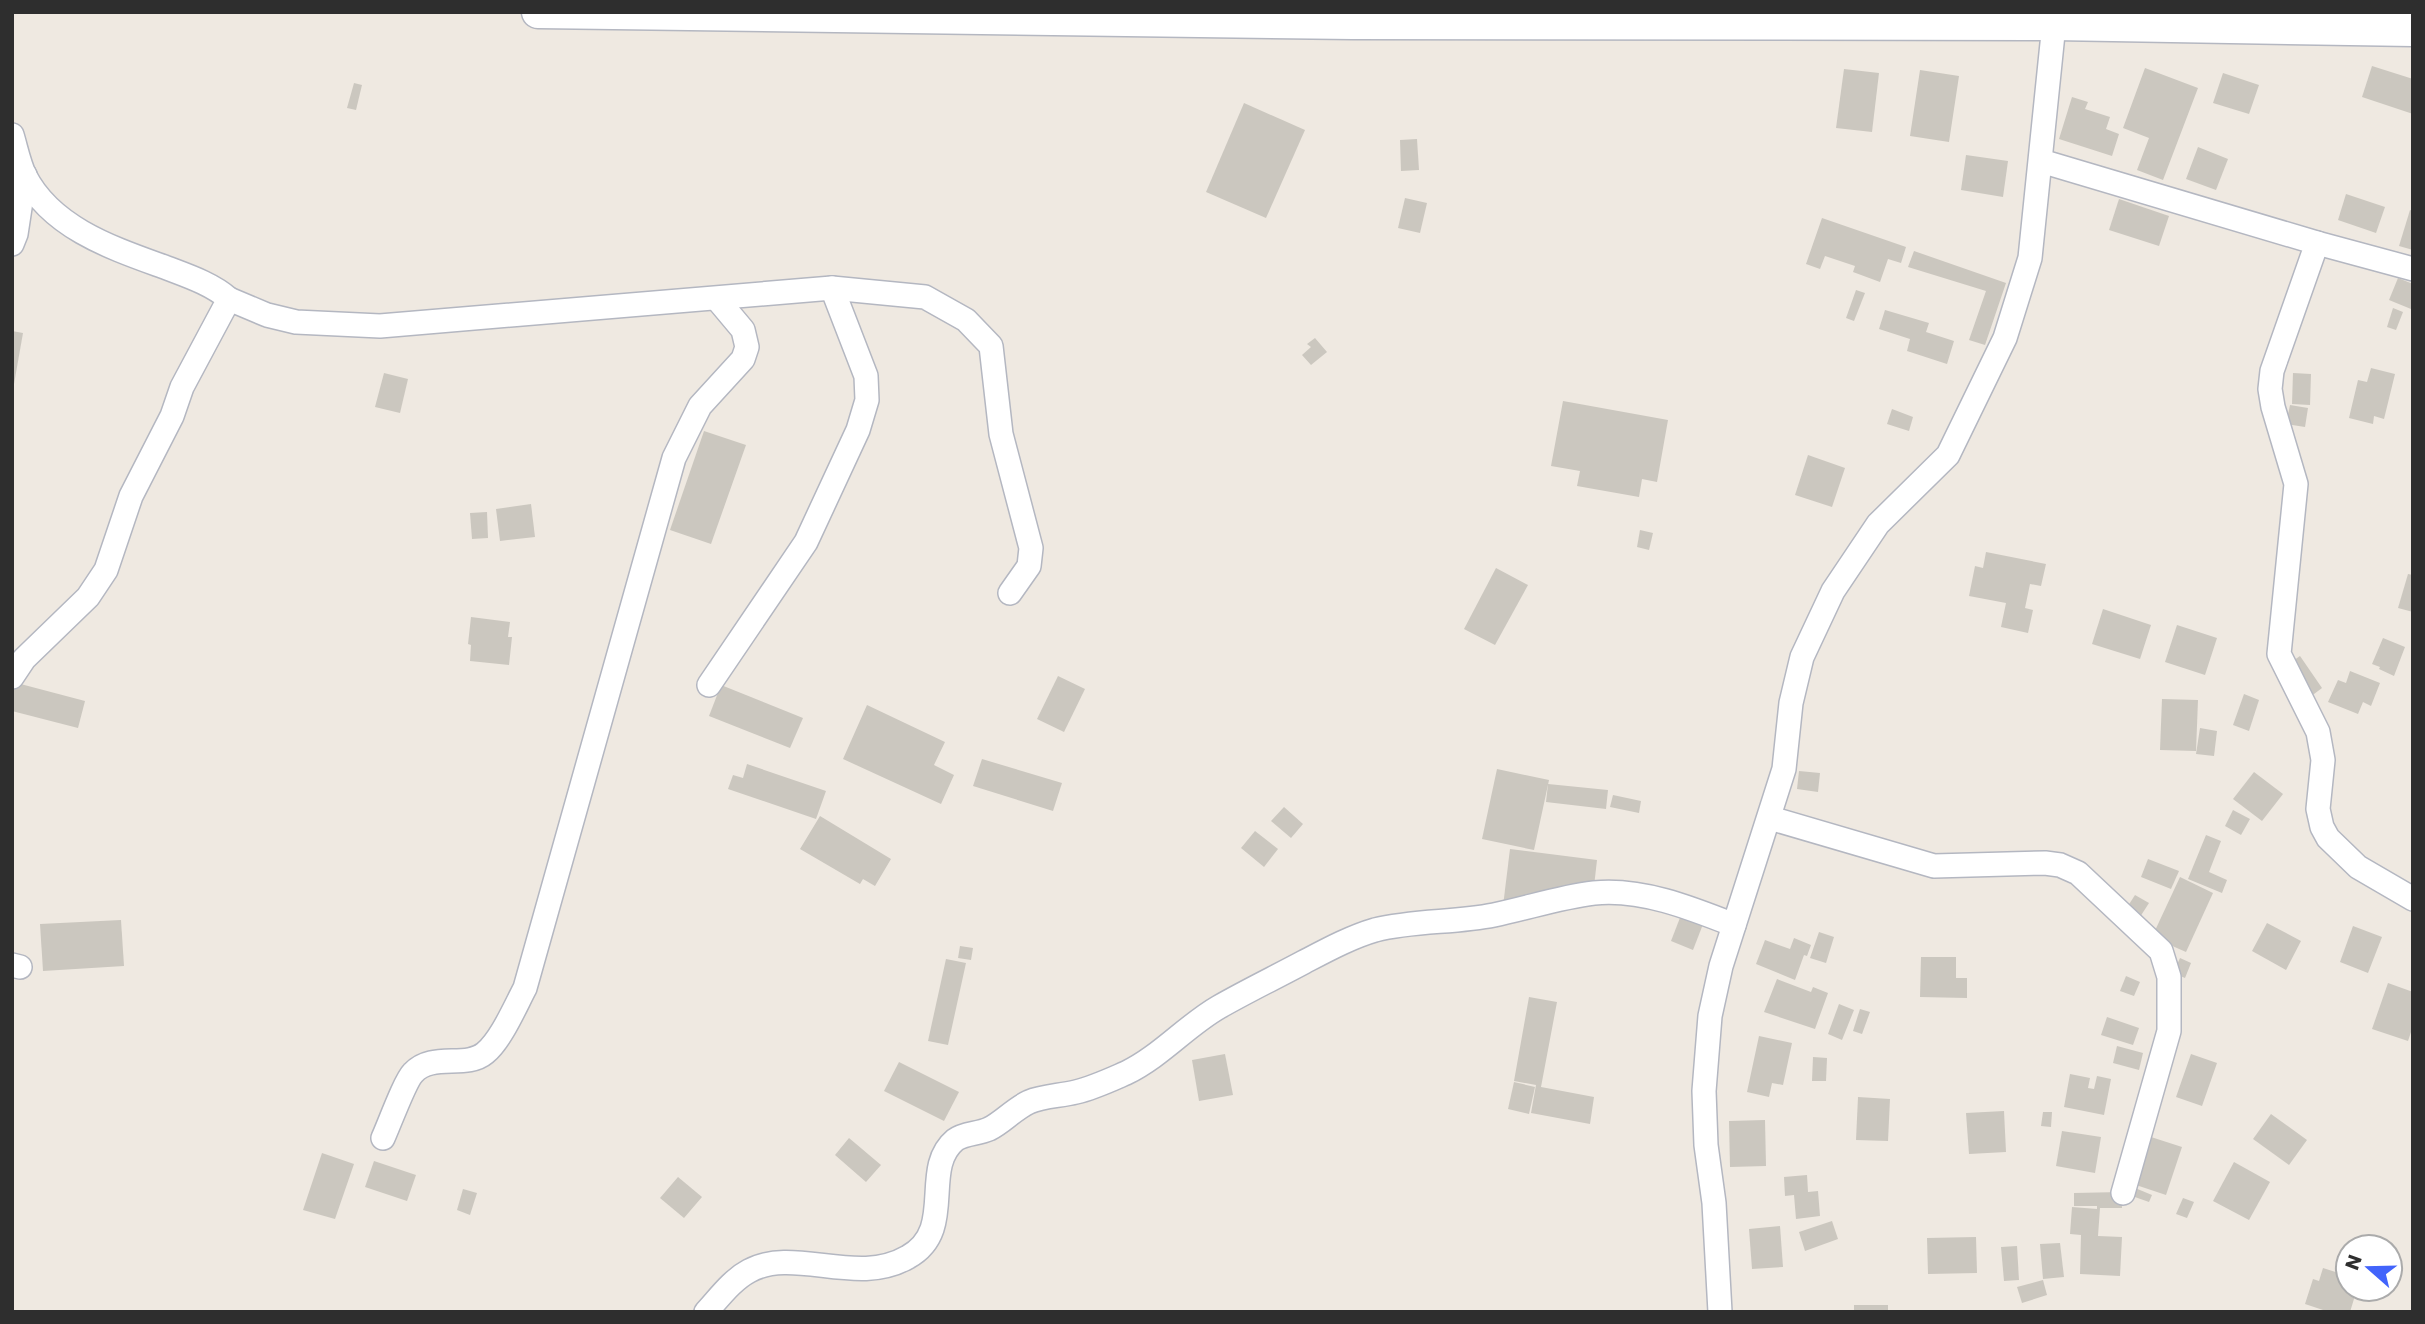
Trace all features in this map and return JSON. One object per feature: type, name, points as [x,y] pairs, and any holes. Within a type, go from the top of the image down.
[{"type":"main road","points":[[538,12],[1353,23],[2054,24],[2413,30]]},
{"type":"street","points":[[1720,1312],[1704,1091],[1710,1016],[1721,966],[1784,769],[1791,703],[1802,657],[1833,591],[1878,524],[1948,455],[2005,338],[2030,258],[2054,24]]},
{"type":"street","points":[[12,135],[25,175],[40,197],[86,235],[120,252],[198,281],[229,299],[267,315],[296,322],[380,326],[832,288],[925,298],[966,320],[991,346],[1001,434],[1031,548],[1029,566],[1010,593]]},
{"type":"street","points":[[2040,161],[2317,243],[2413,268]]},
{"type":"street","points":[[12,244],[25,175]]},
{"type":"street","points":[[2317,243],[2272,371],[2270,389],[2296,484],[2279,654],[2318,732],[2323,760],[2318,809],[2328,838],[2358,867],[2413,899]]},
{"type":"street","points":[[709,685],[806,542],[858,430],[867,400],[866,376],[832,288]]},
{"type":"street","points":[[12,677],[24,659],[88,597],[106,570],[131,496],[229,299]]},
{"type":"street","points":[[383,1138],[412,1073],[431,1062],[484,1055],[499,1035],[525,988],[674,458],[700,406],[743,359],[747,346],[743,330],[717,299]]},
{"type":"street","points":[[1770,818],[1934,866],[2045,863],[2060,865],[2078,873],[2161,951],[2169,977],[2169,1031],[2123,1193]]},
{"type":"street","points":[[706,1312],[743,1275],[770,1264],[790,1263],[856,1270],[883,1267],[908,1257],[926,1242],[932,1230],[942,1161],[953,1142],[961,1136],[988,1129],[1027,1103],[1078,1092],[1128,1072],[1215,1010],[1359,936],[1401,926],[1494,915],[1596,893],[1629,894],[1699,911],[1734,925]]},
{"type":"building","points":[[2372,66],[2413,79],[2413,114],[2362,97]]},
{"type":"building","points":[[2145,68],[2198,88],[2163,180],[2137,170],[2149,138],[2123,128]]},
{"type":"building","points":[[1844,69],[1879,73],[1872,132],[1836,128]]},
{"type":"building","points":[[1920,70],[1959,76],[1949,142],[1910,136]]},
{"type":"building","points":[[2223,73],[2259,85],[2249,114],[2213,103]]},
{"type":"building","points":[[354,83],[362,85],[356,110],[347,108]]},
{"type":"building","points":[[2072,97],[2088,102],[2085,109],[2110,117],[2106,129],[2119,134],[2112,156],[2059,139]]},
{"type":"building","points":[[1244,103],[1305,130],[1266,218],[1206,192]]},
{"type":"building","points":[[1417,139],[1419,170],[1401,171],[1400,140]]},
{"type":"building","points":[[2198,147],[2228,159],[2216,190],[2186,179]]},
{"type":"building","points":[[1966,155],[2008,161],[2003,197],[1961,190]]},
{"type":"building","points":[[2346,194],[2385,207],[2376,233],[2338,220]]},
{"type":"building","points":[[1405,198],[1427,203],[1420,233],[1398,228]]},
{"type":"building","points":[[2119,199],[2169,216],[2159,246],[2109,230]]},
{"type":"building","points":[[2410,210],[2413,211],[2413,250],[2399,246]]},
{"type":"building","points":[[1822,218],[1906,247],[1901,263],[1888,259],[1880,282],[1853,272],[1855,266],[1825,256],[1820,269],[1806,264]]},
{"type":"building","points":[[1914,251],[2006,283],[1985,345],[1969,340],[1986,291],[1908,267]]},
{"type":"building","points":[[2398,278],[2413,284],[2411,309],[2389,300]]},
{"type":"building","points":[[1856,290],[1865,293],[1854,321],[1846,318]]},
{"type":"building","points":[[2393,308],[2403,312],[2396,330],[2387,327]]},
{"type":"building","points":[[1885,310],[1929,323],[1926,332],[1954,341],[1947,364],[1907,351],[1910,339],[1879,329]]},
{"type":"building","points":[[12,331],[23,333],[14,384],[12,384]]},
{"type":"building","points":[[1315,338],[1327,352],[1311,365],[1302,355],[1311,347],[1307,344]]},
{"type":"building","points":[[2371,368],[2395,374],[2384,419],[2374,416],[2373,424],[2349,418],[2358,380],[2367,382]]},
{"type":"building","points":[[384,373],[408,379],[400,413],[375,407]]},
{"type":"building","points":[[2293,373],[2311,374],[2310,405],[2292,404]]},
{"type":"building","points":[[1563,401],[1668,420],[1657,482],[1642,479],[1639,497],[1577,486],[1580,471],[1551,466]]},
{"type":"building","points":[[2290,405],[2308,408],[2305,427],[2286,424]]},
{"type":"building","points":[[1892,409],[1913,417],[1909,431],[1887,424]]},
{"type":"building","points":[[704,431],[746,445],[711,544],[670,530]]},
{"type":"building","points":[[1808,455],[1845,468],[1832,507],[1795,495]]},
{"type":"building","points":[[531,504],[535,537],[500,541],[496,509]]},
{"type":"building","points":[[487,512],[488,538],[472,539],[470,513]]},
{"type":"building","points":[[1640,530],[1653,533],[1649,550],[1637,547]]},
{"type":"building","points":[[1986,552],[2046,564],[2041,586],[2030,584],[2025,608],[2033,610],[2028,633],[2001,627],[2006,603],[1969,596],[1975,566],[1983,568]]},
{"type":"building","points":[[1496,568],[1528,585],[1495,645],[1464,629]]},
{"type":"building","points":[[2408,574],[2413,575],[2413,612],[2398,608]]},
{"type":"building","points":[[2103,609],[2151,625],[2140,659],[2092,644]]},
{"type":"building","points":[[471,617],[510,622],[508,637],[512,637],[509,665],[470,661],[471,645],[468,644]]},
{"type":"building","points":[[2177,625],[2217,638],[2205,675],[2165,662]]},
{"type":"building","points":[[2383,638],[2405,647],[2394,676],[2372,664]]},
{"type":"building","points":[[2300,656],[2322,688],[2310,697],[2287,665]]},
{"type":"building","points":[[2350,671],[2380,683],[2371,706],[2363,702],[2358,714],[2328,702],[2338,680],[2346,683]]},
{"type":"building","points":[[1058,676],[1085,689],[1064,732],[1037,719]]},
{"type":"building","points":[[13,682],[85,701],[78,728],[12,711]]},
{"type":"building","points":[[721,685],[803,718],[790,748],[709,716]]},
{"type":"building","points":[[2244,694],[2259,700],[2249,731],[2233,725]]},
{"type":"building","points":[[2162,699],[2198,700],[2196,751],[2160,750]]},
{"type":"building","points":[[867,705],[945,742],[934,765],[954,775],[941,804],[843,759]]},
{"type":"building","points":[[2200,728],[2217,731],[2214,756],[2196,754]]},
{"type":"building","points":[[982,759],[1062,783],[1053,811],[973,786]]},
{"type":"building","points":[[747,764],[826,791],[816,819],[728,789],[733,775],[743,778]]},
{"type":"building","points":[[1497,769],[1549,780],[1534,850],[1482,839]]},
{"type":"building","points":[[1799,771],[1820,773],[1818,792],[1797,789]]},
{"type":"building","points":[[2254,772],[2283,794],[2262,821],[2233,799]]},
{"type":"building","points":[[1548,784],[1608,790],[1606,809],[1546,802]]},
{"type":"building","points":[[1613,795],[1641,801],[1639,813],[1610,807]]},
{"type":"building","points":[[1284,807],[1303,824],[1291,838],[1271,821]]},
{"type":"building","points":[[2233,810],[2250,819],[2241,835],[2225,826]]},
{"type":"building","points":[[820,816],[891,859],[875,886],[863,879],[860,884],[800,849]]},
{"type":"building","points":[[1255,831],[1278,849],[1264,867],[1241,848]]},
{"type":"building","points":[[2206,835],[2221,841],[2209,872],[2227,880],[2222,893],[2188,879]]},
{"type":"building","points":[[1510,849],[1597,860],[1592,904],[1503,906]]},
{"type":"building","points":[[2148,859],[2179,871],[2171,889],[2141,877]]},
{"type":"building","points":[[2180,877],[2213,893],[2186,952],[2152,937]]},
{"type":"building","points":[[2135,895],[2149,903],[2140,917],[2126,909]]},
{"type":"building","points":[[1683,910],[1705,919],[1693,950],[1671,941]]},
{"type":"building","points":[[121,920],[124,966],[43,971],[40,924]]},
{"type":"building","points":[[2267,923],[2301,941],[2286,970],[2252,951]]},
{"type":"building","points":[[2353,926],[2382,937],[2368,973],[2340,962]]},
{"type":"building","points":[[1819,932],[1834,937],[1826,963],[1810,958]]},
{"type":"building","points":[[1794,938],[1811,945],[1807,956],[1804,955],[1795,980],[1756,964],[1765,940],[1790,949]]},
{"type":"building","points":[[960,946],[973,948],[971,960],[958,958]]},
{"type":"building","points":[[1921,957],[1956,957],[1956,978],[1967,978],[1967,998],[1920,997]]},
{"type":"building","points":[[2180,958],[2191,963],[2185,978],[2173,973]]},
{"type":"building","points":[[946,959],[966,963],[948,1045],[928,1041]]},
{"type":"building","points":[[2126,976],[2140,982],[2134,996],[2120,991]]},
{"type":"building","points":[[1777,979],[1811,992],[1813,987],[1828,993],[1815,1029],[1764,1012]]},
{"type":"building","points":[[2388,983],[2413,992],[2413,1026],[2408,1041],[2372,1029]]},
{"type":"building","points":[[1529,997],[1557,1002],[1541,1087],[1594,1097],[1590,1124],[1531,1113],[1536,1085],[1514,1081]]},
{"type":"building","points":[[1839,1004],[1854,1010],[1842,1040],[1828,1034]]},
{"type":"building","points":[[1860,1009],[1870,1012],[1862,1034],[1853,1031]]},
{"type":"building","points":[[2107,1017],[2139,1028],[2133,1045],[2101,1035]]},
{"type":"building","points":[[1759,1036],[1792,1043],[1783,1085],[1772,1083],[1769,1097],[1747,1092]]},
{"type":"building","points":[[2117,1046],[2143,1053],[2139,1070],[2113,1063]]},
{"type":"building","points":[[1225,1054],[1233,1095],[1199,1101],[1192,1060]]},
{"type":"building","points":[[2191,1054],[2217,1063],[2202,1106],[2176,1097]]},
{"type":"building","points":[[1813,1057],[1827,1058],[1826,1081],[1812,1081]]},
{"type":"building","points":[[899,1062],[959,1092],[944,1121],[884,1091]]},
{"type":"building","points":[[2070,1074],[2090,1078],[2088,1088],[2094,1089],[2097,1076],[2111,1079],[2104,1115],[2064,1107]]},
{"type":"building","points":[[1514,1082],[1535,1087],[1529,1114],[1508,1109]]},
{"type":"building","points":[[1858,1097],[1890,1099],[1888,1141],[1856,1140]]},
{"type":"building","points":[[2004,1111],[2006,1152],[1969,1154],[1966,1113]]},
{"type":"building","points":[[2043,1112],[2052,1112],[2051,1127],[2041,1126]]},
{"type":"building","points":[[2271,1114],[2307,1140],[2289,1165],[2253,1139]]},
{"type":"building","points":[[1765,1120],[1766,1166],[1730,1167],[1729,1121]]},
{"type":"building","points":[[2062,1131],[2101,1137],[2095,1173],[2056,1166]]},
{"type":"building","points":[[2151,1137],[2182,1147],[2166,1195],[2136,1185]]},
{"type":"building","points":[[849,1138],[881,1165],[866,1182],[835,1155]]},
{"type":"building","points":[[322,1153],[354,1164],[335,1219],[303,1210]]},
{"type":"building","points":[[374,1161],[416,1175],[407,1201],[365,1187]]},
{"type":"building","points":[[2234,1162],[2270,1182],[2249,1220],[2213,1201]]},
{"type":"building","points":[[1807,1175],[1808,1192],[1818,1191],[1820,1216],[1796,1219],[1794,1195],[1785,1196],[1784,1177]]},
{"type":"building","points":[[678,1177],[702,1197],[684,1218],[660,1198]]},
{"type":"building","points":[[2135,1188],[2152,1195],[2149,1202],[2132,1196]]},
{"type":"building","points":[[463,1189],[477,1193],[470,1215],[457,1210]]},
{"type":"building","points":[[2121,1192],[2122,1208],[2100,1208],[2098,1236],[2122,1237],[2120,1276],[2080,1274],[2081,1235],[2070,1234],[2072,1207],[2097,1209],[2097,1206],[2074,1206],[2074,1193]]},
{"type":"building","points":[[2183,1198],[2194,1202],[2187,1218],[2176,1214]]},
{"type":"building","points":[[1832,1221],[1838,1239],[1805,1251],[1799,1232]]},
{"type":"building","points":[[1780,1226],[1783,1267],[1752,1269],[1749,1229]]},
{"type":"building","points":[[1976,1237],[1977,1273],[1928,1274],[1927,1238]]},
{"type":"building","points":[[2060,1243],[2064,1277],[2043,1279],[2040,1244]]},
{"type":"building","points":[[2017,1246],[2019,1280],[2004,1281],[2001,1247]]},
{"type":"building","points":[[2323,1268],[2334,1272],[2334,1303],[2353,1303],[2350,1312],[2329,1312],[2305,1304],[2313,1279],[2319,1281]]},
{"type":"building","points":[[2043,1280],[2047,1295],[2022,1303],[2017,1287]]},
{"type":"building","points":[[1854,1305],[1888,1305],[1888,1312],[1854,1312]]}]
